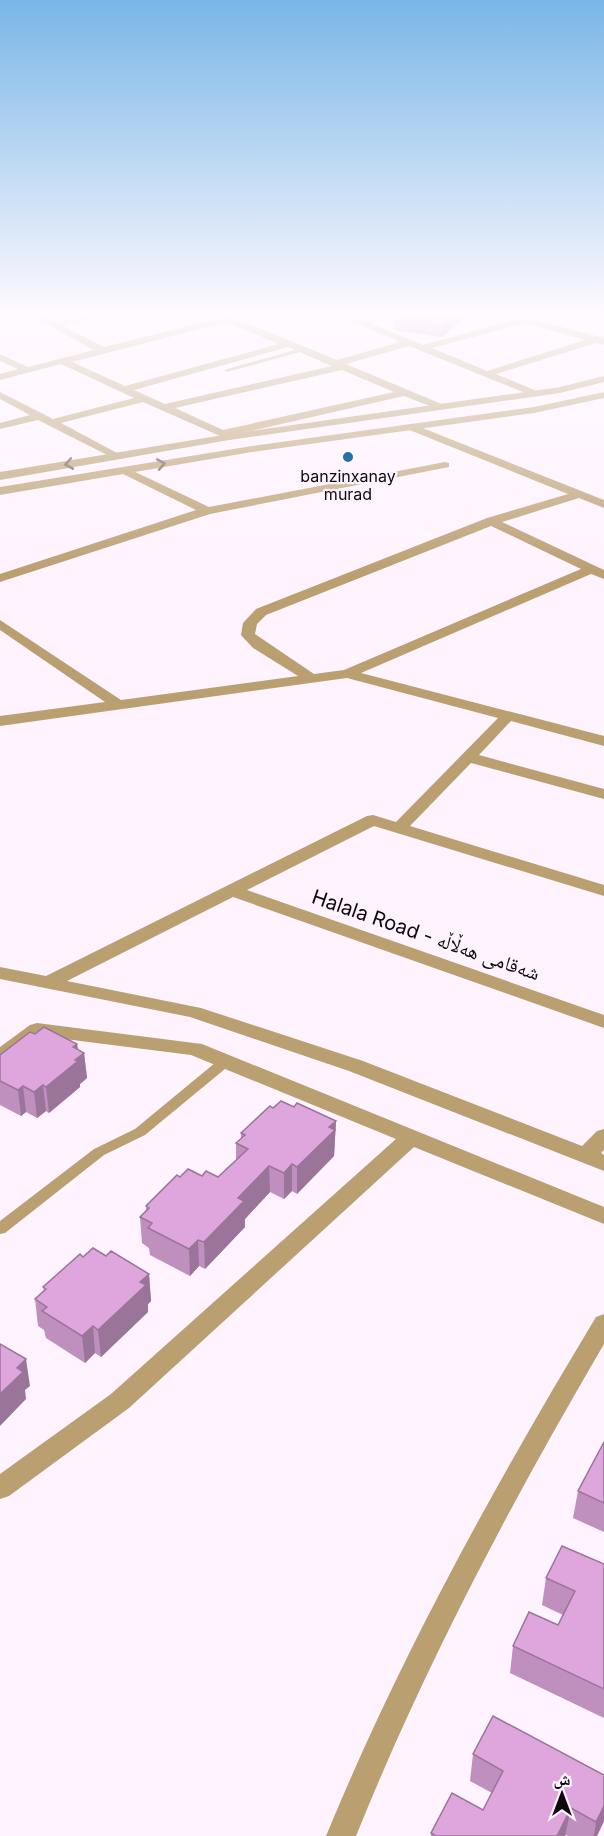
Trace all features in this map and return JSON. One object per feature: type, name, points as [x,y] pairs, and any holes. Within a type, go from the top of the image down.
[{"type":"street","points":[[12,402],[115,456]]},
{"type":"street","points":[[52,422],[131,402]]},
{"type":"street","points":[[147,402],[225,435],[471,402]]},
{"type":"street","points":[[161,408],[187,402]]},
{"type":"street","points":[[0,476],[225,435],[366,402]]},
{"type":"street","points":[[430,402],[440,406]]},
{"type":"street","points":[[0,491],[252,449],[534,410],[573,402]]},
{"type":"street","points":[[0,426],[39,416]]},
{"type":"street","points":[[411,427],[604,504]]},
{"type":"street","points":[[0,578],[207,511],[445,465]]},
{"type":"street","points":[[24,471],[40,483]]},
{"type":"street","points":[[125,471],[207,511]]},
{"type":"street","points":[[312,679],[258,645],[248,635],[250,623],[261,612],[491,521],[580,494]]},
{"type":"street","points":[[491,521],[598,572]]},
{"type":"street","points":[[2,724],[346,674],[598,572]]},
{"type":"street","points":[[0,624],[120,706]]},
{"type":"street","points":[[346,674],[604,741]]},
{"type":"street","points":[[399,828],[508,716]]},
{"type":"street","points":[[468,757],[604,794]]},
{"type":"street","points":[[48,983],[373,820],[604,891]]},
{"type":"street","name":"Halala Road - شەقامی هەڵاڵە","points":[[232,891],[604,1022]]},
{"type":"street","points":[[3,976],[194,1012],[356,1066],[595,1159],[604,1136]]},
{"type":"street","points":[[0,1057],[38,1029],[195,1048],[604,1216]]},
{"type":"street","points":[[0,1488],[120,1401],[411,1138]]},
{"type":"street","points":[[341,1836],[410,1678],[513,1477],[604,1323]]},
{"type":"lane","points":[[0,1228],[99,1152],[140,1132],[226,1061]]},
{"type":"building","points":[[44,1027],[77,1044],[73,1047],[84,1053],[75,1060],[78,1061],[46,1087],[43,1085],[34,1092],[23,1086],[18,1090],[0,1081],[0,1055],[30,1032],[35,1034]]},
{"type":"building","points":[[281,1101],[294,1107],[297,1103],[336,1121],[329,1127],[335,1130],[297,1167],[292,1164],[284,1173],[269,1166],[238,1198],[244,1201],[204,1242],[198,1240],[189,1249],[148,1228],[152,1223],[140,1217],[149,1208],[146,1206],[177,1175],[180,1177],[188,1169],[202,1176],[206,1171],[218,1177],[248,1149],[236,1143],[245,1135],[241,1133],[270,1106],[273,1108]]},
{"type":"building","points":[[93,1248],[106,1256],[111,1251],[149,1274],[140,1282],[146,1285],[98,1330],[93,1326],[82,1336],[42,1311],[47,1307],[35,1299],[46,1289],[43,1287],[80,1254],[83,1257]]},
{"type":"building","points":[[0,1344],[26,1359],[17,1368],[23,1372],[0,1394]]},
{"type":"building","points":[[604,1442],[604,1503],[578,1491]]},
{"type":"building","points":[[562,1546],[604,1564],[604,1689],[513,1646],[529,1612],[558,1625],[575,1591],[546,1578]]},
{"type":"building","points":[[493,1716],[604,1775],[604,1806],[596,1822],[571,1808],[557,1836],[436,1836],[431,1833],[452,1793],[483,1810],[503,1771],[473,1754]]},
{"type":"place","name":"banzinxanay murad","points":[[348,457]]}]
